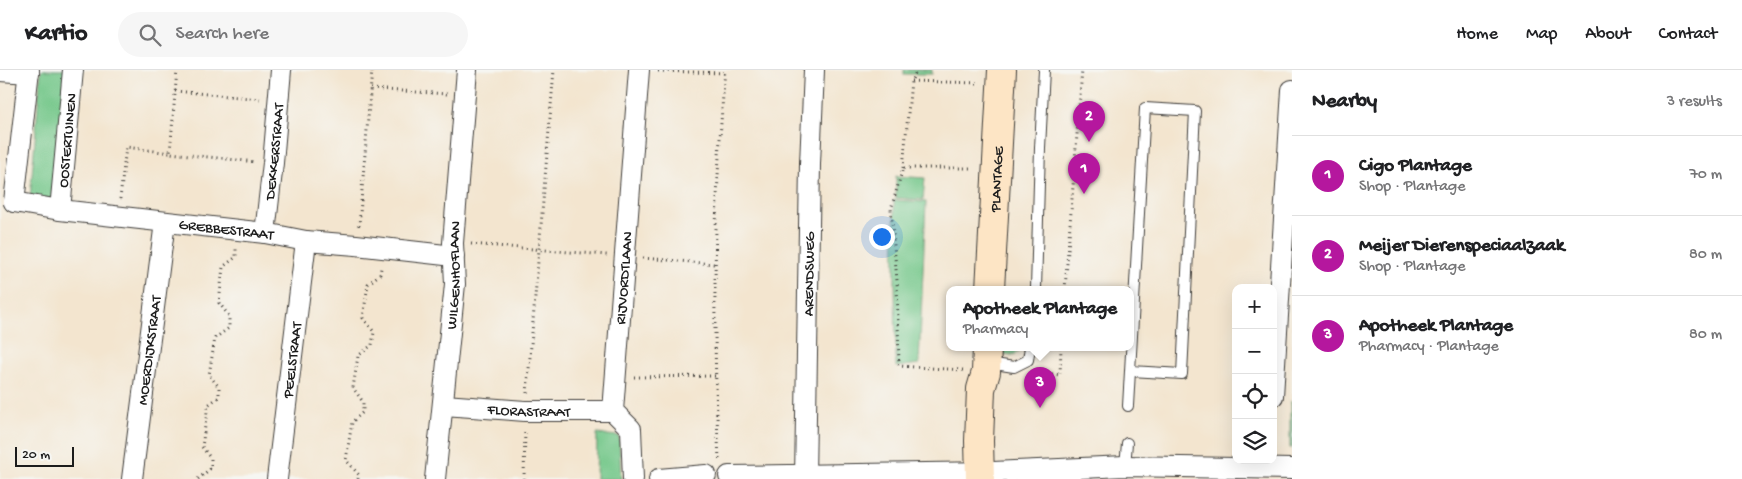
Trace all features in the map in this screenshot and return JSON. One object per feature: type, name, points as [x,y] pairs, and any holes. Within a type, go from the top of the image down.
[{"type":"street","points":[[0,70],[29,72],[7,206]]},
{"type":"street","name":"OOSTERTUINEN","points":[[60,210],[73,70]]},
{"type":"street","name":"DEKKERSTRAAT","points":[[264,233],[273,163],[281,70]]},
{"type":"street","name":"WILGENHOFLAAN","points":[[435,479],[455,284],[453,249],[467,70]]},
{"type":"street","name":"RIJVORDTLAAN","points":[[613,411],[639,70]]},
{"type":"street","name":"ARENDSWEG","points":[[805,477],[810,164],[814,70]]},
{"type":"street","name":"PLANTAGE","points":[[990,286],[998,168],[1001,77]]},
{"type":"street","points":[[1276,374],[1285,310],[1292,90]]},
{"type":"street","name":"GREBBESTRAAT","points":[[7,206],[118,216],[264,233],[306,241],[384,247],[453,249]]},
{"type":"street","name":"MOERDIJKSTRAAT","points":[[132,479],[165,222]]},
{"type":"street","name":"PEELSTRAAT","points":[[278,479],[306,241]]},
{"type":"street","points":[[984,474],[979,441],[981,389],[986,365]]},
{"type":"street","name":"FLORASTRAAT","points":[[444,405],[525,411],[613,411]]},
{"type":"street","points":[[613,411],[630,430],[633,479]]},
{"type":"street","points":[[659,479],[718,472],[805,477],[984,474],[1125,466],[1146,473],[1269,465],[1292,469]]},
{"type":"lane","points":[[1036,286],[1044,70]]},
{"type":"lane","points":[[1131,371],[1182,374],[1195,111],[1145,108],[1134,315]]},
{"type":"lane","points":[[986,365],[1014,367],[1028,360],[1029,351]]},
{"type":"lane","points":[[1128,406],[1132,351]]},
{"type":"lane","points":[[1125,466],[1127,443]]},
{"type":"path","points":[[170,153],[177,70]]},
{"type":"path","points":[[356,245],[359,231],[372,70]]},
{"type":"path","points":[[524,479],[525,411],[554,70]]},
{"type":"path","points":[[639,70],[725,72],[714,264],[718,472]]},
{"type":"path","points":[[917,70],[911,81],[903,168],[891,208],[897,281],[900,366],[986,365]]},
{"type":"path","points":[[1065,286],[1082,70]]},
{"type":"path","points":[[911,81],[1001,77]]},
{"type":"path","points":[[371,89],[465,96]]},
{"type":"path","points":[[175,91],[278,100]]},
{"type":"path","points":[[118,216],[126,147],[273,163]]},
{"type":"path","points":[[903,168],[998,168]]},
{"type":"path","points":[[198,479],[211,468],[211,460],[202,447],[208,405],[219,397],[219,387],[209,375],[215,338],[229,328],[229,316],[219,303],[223,267],[236,257],[237,230]]},
{"type":"path","points":[[358,479],[359,475],[346,460],[352,422],[363,412],[363,402],[353,388],[358,356],[372,345],[374,332],[363,318],[368,284],[380,274],[384,247]]},
{"type":"path","points":[[453,249],[538,249],[714,264]]},
{"type":"path","points":[[1014,367],[1060,375],[1062,351]]},
{"type":"path","points":[[616,378],[715,376]]},
{"type":"green space","points":[[41,70],[65,70],[52,201],[30,198]]},
{"type":"green space","points":[[904,70],[932,70],[932,74],[904,74]]},
{"type":"green space","points":[[896,176],[925,178],[923,200],[896,198]]},
{"type":"green space","points":[[894,200],[926,202],[919,364],[896,367]]},
{"type":"green space","points":[[999,351],[1020,351],[1013,355],[999,355]]},
{"type":"green space","points":[[1290,402],[1292,402],[1292,448],[1290,448]]},
{"type":"green space","points":[[597,434],[619,436],[621,479],[596,479]]},
{"type":"place","name":"Meijer Dierenspeciaalzaak","points":[[1089,142]]},
{"type":"place","name":"Cigo Plantage","points":[[1084,194]]},
{"type":"place","name":"Apotheek Plantage","points":[[1040,408]]}]
